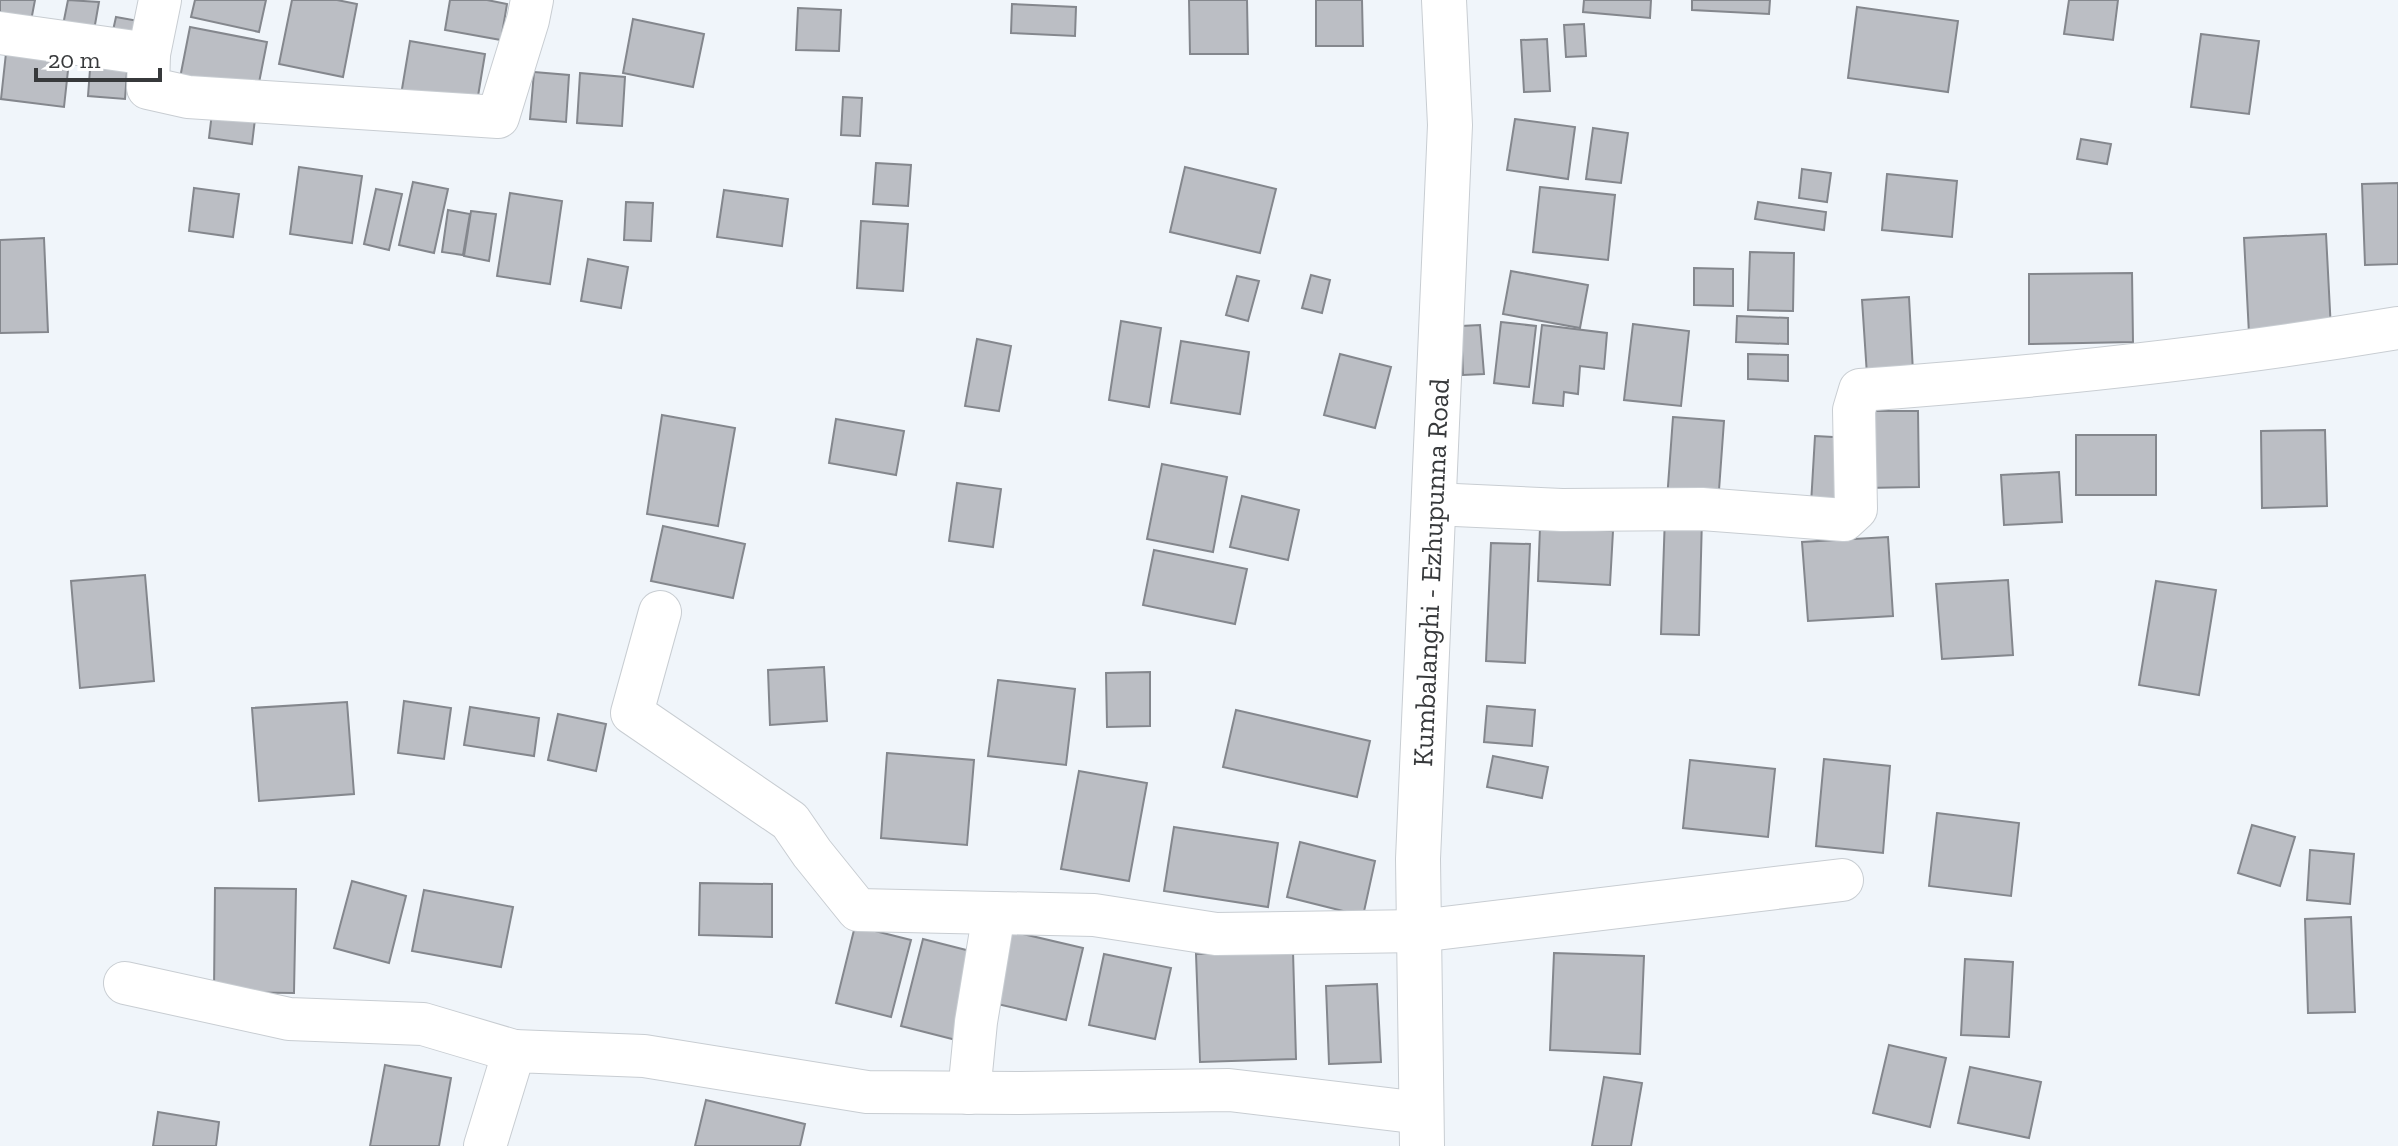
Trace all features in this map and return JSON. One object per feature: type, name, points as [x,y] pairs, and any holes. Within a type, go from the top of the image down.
[{"type":"main road","name":"Kumbalanghi - Ezhupunna Road","points":[[1422,1129],[1418,859],[1450,125],[1444,0]]},
{"type":"street","points":[[160,0],[149,54],[148,88],[188,97],[498,117],[532,0]]},
{"type":"street","points":[[0,33],[149,54]]},
{"type":"street","points":[[1433,504],[1562,510],[1702,509],[1844,520],[1856,509],[1854,410],[1860,390],[2000,380],[2324,341],[2398,328]]},
{"type":"street","points":[[660,612],[632,713],[790,821],[858,910],[1094,915],[1216,934],[1419,931],[1842,880]]},
{"type":"street","points":[[969,1093],[976,1022],[994,913]]},
{"type":"street","points":[[125,983],[289,1019],[423,1024],[514,1051],[644,1056],[867,1092],[1229,1090],[1422,1129]]},
{"type":"street","points":[[485,1146],[514,1051]]},
{"type":"building","points":[[0,0],[35,0],[30,26],[0,21]]},
{"type":"building","points":[[68,0],[99,2],[93,36],[62,30]]},
{"type":"building","points":[[195,0],[266,0],[259,32],[191,17]]},
{"type":"building","points":[[292,0],[337,0],[357,4],[343,77],[279,64]]},
{"type":"building","points":[[450,0],[487,0],[507,4],[501,40],[445,30]]},
{"type":"building","points":[[1189,0],[1247,0],[1248,54],[1190,54]]},
{"type":"building","points":[[1316,0],[1362,0],[1363,46],[1316,46]]},
{"type":"building","points":[[1584,0],[1651,0],[1650,18],[1583,12]]},
{"type":"building","points":[[1692,0],[1770,0],[1769,14],[1692,10]]},
{"type":"building","points":[[2069,0],[2118,0],[2113,40],[2064,34]]},
{"type":"building","points":[[1012,4],[1076,7],[1075,36],[1011,33]]},
{"type":"building","points":[[1857,7],[1958,21],[1948,92],[1848,78]]},
{"type":"building","points":[[798,8],[841,10],[839,51],[796,50]]},
{"type":"building","points":[[116,17],[144,22],[140,40],[112,35]]},
{"type":"building","points":[[633,19],[704,34],[693,87],[623,73]]},
{"type":"building","points":[[1584,24],[1586,56],[1566,57],[1564,25]]},
{"type":"building","points":[[190,27],[267,42],[256,98],[179,83]]},
{"type":"building","points":[[2201,34],[2259,41],[2249,114],[2191,107]]},
{"type":"building","points":[[1547,39],[1550,91],[1524,92],[1521,40]]},
{"type":"building","points":[[410,41],[485,54],[476,108],[401,95]]},
{"type":"building","points":[[6,53],[69,61],[64,107],[1,99]]},
{"type":"building","points":[[91,56],[128,59],[125,99],[88,96]]},
{"type":"building","points":[[534,72],[569,75],[566,122],[530,119]]},
{"type":"building","points":[[580,73],[625,77],[622,126],[577,123]]},
{"type":"building","points":[[843,97],[862,98],[860,136],[841,135]]},
{"type":"building","points":[[212,113],[255,119],[252,144],[209,138]]},
{"type":"building","points":[[1515,119],[1575,127],[1568,179],[1507,170]]},
{"type":"building","points":[[1593,128],[1628,133],[1621,183],[1586,179]]},
{"type":"building","points":[[2081,139],[2111,144],[2107,164],[2077,159]]},
{"type":"building","points":[[876,163],[911,165],[908,206],[873,204]]},
{"type":"building","points":[[299,167],[362,176],[352,243],[290,234]]},
{"type":"building","points":[[1185,167],[1276,189],[1260,253],[1170,232]]},
{"type":"building","points":[[1802,169],[1831,173],[1827,202],[1799,198]]},
{"type":"building","points":[[1887,174],[1957,181],[1952,237],[1882,230]]},
{"type":"building","points":[[413,182],[448,189],[434,253],[399,245]]},
{"type":"building","points":[[2398,183],[2398,264],[2365,265],[2362,184]]},
{"type":"building","points":[[1540,187],[1615,195],[1608,260],[1533,252]]},
{"type":"building","points":[[194,188],[239,194],[233,237],[189,231]]},
{"type":"building","points":[[376,189],[402,194],[389,250],[364,244]]},
{"type":"building","points":[[724,190],[788,199],[782,246],[717,237]]},
{"type":"building","points":[[510,193],[562,201],[550,284],[497,276]]},
{"type":"building","points":[[626,202],[653,203],[651,241],[624,240]]},
{"type":"building","points":[[1758,202],[1826,212],[1824,230],[1755,219]]},
{"type":"building","points":[[448,210],[470,214],[463,255],[442,252]]},
{"type":"building","points":[[471,211],[496,214],[489,261],[464,256]]},
{"type":"building","points":[[861,221],[908,224],[903,291],[857,288]]},
{"type":"building","points":[[2326,234],[2331,330],[2249,334],[2244,238]]},
{"type":"building","points":[[44,238],[48,332],[0,333],[0,240]]},
{"type":"building","points":[[1750,252],[1794,253],[1793,311],[1748,310]]},
{"type":"building","points":[[588,259],[628,267],[621,308],[581,301]]},
{"type":"building","points":[[1694,268],[1733,269],[1733,306],[1694,305]]},
{"type":"building","points":[[1511,271],[1588,285],[1580,328],[1503,314]]},
{"type":"building","points":[[2132,273],[2133,342],[2029,344],[2029,274]]},
{"type":"building","points":[[1311,275],[1330,280],[1322,313],[1302,308]]},
{"type":"building","points":[[1237,276],[1259,281],[1248,321],[1226,315]]},
{"type":"building","points":[[1909,297],[1913,372],[1867,375],[1862,300]]},
{"type":"building","points":[[1737,316],[1788,318],[1788,344],[1736,342]]},
{"type":"building","points":[[1121,321],[1161,328],[1149,407],[1109,400]]},
{"type":"building","points":[[1501,322],[1536,326],[1529,387],[1494,383]]},
{"type":"building","points":[[1633,324],[1689,331],[1681,406],[1624,400]]},
{"type":"building","points":[[1480,325],[1484,374],[1463,375],[1461,326]]},
{"type":"building","points":[[1542,325],[1607,333],[1604,369],[1580,366],[1578,394],[1564,392],[1563,406],[1533,403]]},
{"type":"building","points":[[977,339],[1011,346],[999,411],[965,406]]},
{"type":"building","points":[[1181,341],[1249,352],[1240,414],[1171,403]]},
{"type":"building","points":[[1340,354],[1391,367],[1375,428],[1324,415]]},
{"type":"building","points":[[1748,354],[1788,355],[1788,381],[1748,379]]},
{"type":"building","points":[[1864,411],[1918,411],[1919,487],[1865,488]]},
{"type":"building","points":[[662,415],[735,428],[718,526],[647,514]]},
{"type":"building","points":[[1673,417],[1724,421],[1718,504],[1667,500]]},
{"type":"building","points":[[836,419],[904,431],[896,475],[829,463]]},
{"type":"building","points":[[2325,430],[2327,506],[2262,508],[2261,431]]},
{"type":"building","points":[[2076,435],[2156,435],[2156,495],[2076,495]]},
{"type":"building","points":[[1815,436],[1851,438],[1846,507],[1811,504]]},
{"type":"building","points":[[1162,464],[1227,477],[1213,552],[1147,539]]},
{"type":"building","points":[[2059,472],[2062,522],[2004,525],[2001,475]]},
{"type":"building","points":[[957,483],[1001,489],[993,547],[949,541]]},
{"type":"building","points":[[1242,496],[1299,510],[1288,560],[1230,547]]},
{"type":"building","points":[[1665,515],[1702,517],[1699,635],[1661,634]]},
{"type":"building","points":[[663,526],[745,544],[733,598],[651,581]]},
{"type":"building","points":[[1540,527],[1613,531],[1610,585],[1538,581]]},
{"type":"building","points":[[1888,537],[1893,616],[1808,621],[1802,542]]},
{"type":"building","points":[[1491,543],[1530,544],[1525,663],[1486,661]]},
{"type":"building","points":[[1154,550],[1247,569],[1235,624],[1143,605]]},
{"type":"building","points":[[145,575],[154,681],[80,688],[71,581]]},
{"type":"building","points":[[2008,580],[2013,655],[1942,659],[1936,584]]},
{"type":"building","points":[[2156,581],[2216,590],[2199,695],[2139,685]]},
{"type":"building","points":[[824,667],[827,721],[770,725],[768,670]]},
{"type":"building","points":[[1150,672],[1150,726],[1107,727],[1106,673]]},
{"type":"building","points":[[998,680],[1075,689],[1066,765],[988,756]]},
{"type":"building","points":[[404,701],[451,708],[444,759],[398,753]]},
{"type":"building","points":[[347,702],[354,794],[259,801],[252,708]]},
{"type":"building","points":[[1487,706],[1535,710],[1532,746],[1484,742]]},
{"type":"building","points":[[470,707],[539,718],[534,756],[464,745]]},
{"type":"building","points":[[1236,710],[1370,741],[1357,797],[1223,767]]},
{"type":"building","points":[[558,714],[606,724],[596,771],[548,760]]},
{"type":"building","points":[[887,753],[974,760],[967,845],[881,838]]},
{"type":"building","points":[[1493,756],[1548,767],[1542,798],[1487,787]]},
{"type":"building","points":[[1824,759],[1890,766],[1883,853],[1816,846]]},
{"type":"building","points":[[1690,760],[1775,769],[1768,837],[1683,828]]},
{"type":"building","points":[[1079,771],[1147,783],[1129,881],[1061,869]]},
{"type":"building","points":[[1937,813],[2019,823],[2011,896],[1929,886]]},
{"type":"building","points":[[2252,825],[2295,837],[2280,886],[2238,873]]},
{"type":"building","points":[[1174,827],[1278,843],[1268,907],[1164,891]]},
{"type":"building","points":[[1300,842],[1375,861],[1363,916],[1287,897]]},
{"type":"building","points":[[2310,850],[2354,854],[2350,904],[2307,900]]},
{"type":"building","points":[[352,881],[406,896],[389,963],[334,948]]},
{"type":"building","points":[[700,883],[772,884],[772,937],[699,935]]},
{"type":"building","points":[[215,888],[296,889],[294,993],[214,992]]},
{"type":"building","points":[[424,890],[513,907],[501,967],[412,951]]},
{"type":"building","points":[[2351,917],[2355,1012],[2308,1013],[2305,919]]},
{"type":"building","points":[[855,926],[911,940],[891,1017],[836,1003]]},
{"type":"building","points":[[1010,931],[1083,948],[1066,1020],[993,1003]]},
{"type":"building","points":[[923,939],[982,954],[960,1041],[901,1026]]},
{"type":"building","points":[[1293,951],[1296,1059],[1200,1062],[1196,954]]},
{"type":"building","points":[[1554,953],[1644,956],[1640,1054],[1550,1050]]},
{"type":"building","points":[[1104,954],[1171,968],[1155,1039],[1089,1025]]},
{"type":"building","points":[[1965,959],[2013,962],[2009,1037],[1961,1035]]},
{"type":"building","points":[[1377,984],[1381,1062],[1329,1064],[1326,986]]},
{"type":"building","points":[[1889,1045],[1946,1058],[1930,1127],[1873,1113]]},
{"type":"building","points":[[385,1065],[451,1078],[439,1146],[370,1146]]},
{"type":"building","points":[[1970,1067],[2041,1082],[2029,1138],[1958,1123]]},
{"type":"building","points":[[1604,1077],[1642,1083],[1631,1146],[1592,1146]]},
{"type":"building","points":[[706,1100],[805,1124],[800,1146],[695,1146]]},
{"type":"building","points":[[158,1112],[219,1122],[216,1146],[153,1146]]}]
